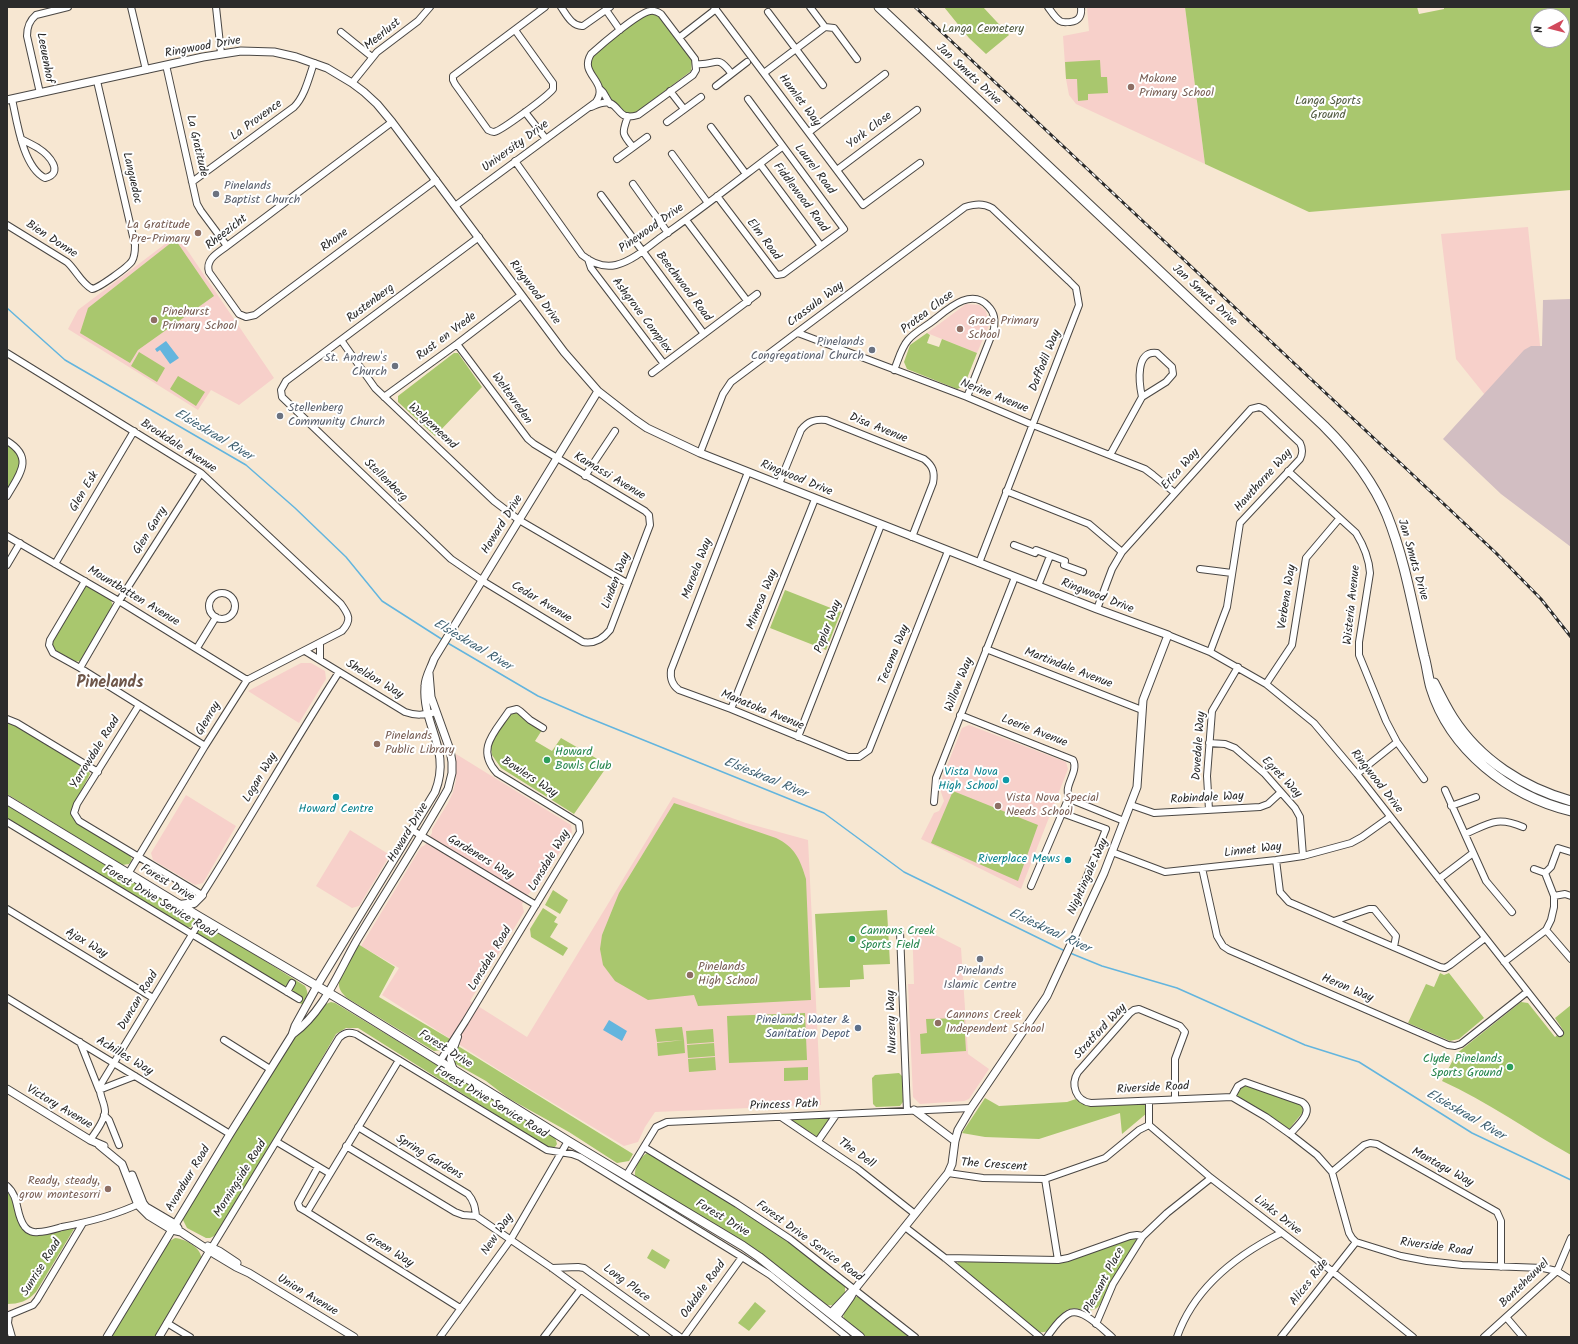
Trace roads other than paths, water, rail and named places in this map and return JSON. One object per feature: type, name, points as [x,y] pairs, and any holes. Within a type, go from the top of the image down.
[{"type":"main road","name":"Jan Smuts Drive","points":[[879,7],[1324,426],[1348,451],[1373,488],[1391,526],[1405,574],[1431,688],[1437,704],[1452,731],[1474,757],[1488,770],[1519,791],[1536,799],[1571,811]]},
{"type":"main road","name":"Jan Smuts Drive","points":[[1425,660],[1434,683],[1453,718],[1482,753],[1509,774],[1525,784],[1551,795],[1571,801]]},
{"type":"main road","name":"Forest Drive","points":[[7,800],[179,905],[317,986],[748,1250],[859,1337]]},
{"type":"main road","points":[[179,905],[194,903],[202,895]]},
{"type":"street","name":"Leeuenhof","points":[[40,93],[27,36],[27,29],[32,18],[36,15],[68,7]]},
{"type":"street","points":[[131,7],[134,13],[146,70]]},
{"type":"street","points":[[216,7],[221,53]]},
{"type":"street","name":"Meerlust","points":[[352,83],[377,52],[418,21],[430,7]]},
{"type":"street","points":[[515,30],[553,83],[553,86],[551,92],[525,112],[498,131],[491,132],[488,130],[453,80],[454,76],[456,72],[545,7]]},
{"type":"street","points":[[561,7],[578,27],[583,26],[608,8],[612,20],[620,30]]},
{"type":"street","points":[[810,7],[825,27]]},
{"type":"street","points":[[1048,7],[1060,21],[1064,23],[1079,19],[1082,14],[1082,7]]},
{"type":"street","points":[[680,37],[715,8]]},
{"type":"street","name":"Hamlet Way","points":[[715,8],[864,205],[920,163]]},
{"type":"street","points":[[654,11],[661,14],[692,54],[696,64],[696,70],[693,75],[638,114],[628,116],[619,113],[610,104],[587,67],[588,58],[591,54],[620,30],[645,13],[654,11]]},
{"type":"street","points":[[768,12],[823,84]]},
{"type":"street","points":[[764,73],[825,27],[834,28],[857,58]]},
{"type":"street","points":[[341,32],[372,57]]},
{"type":"street","name":"Ringwood Drive","points":[[9,100],[221,53],[241,51],[274,52],[296,57],[332,71],[352,83],[377,104],[392,122],[564,352],[598,390],[647,428],[700,453],[1210,652],[1266,684],[1314,723],[1357,774],[1560,1033]]},
{"type":"street","points":[[696,64],[705,65],[720,61],[724,63],[731,73]]},
{"type":"street","points":[[716,86],[747,62]]},
{"type":"street","name":"La Provence","points":[[192,182],[294,107],[302,96],[314,63]]},
{"type":"street","name":"La Gratitude","points":[[166,65],[199,208],[227,246]]},
{"type":"street","points":[[808,132],[885,74]]},
{"type":"street","name":"Languedoc","points":[[97,81],[135,245],[135,255],[132,262],[118,273]]},
{"type":"street","name":"University Drive","points":[[455,206],[590,107],[599,97],[600,89]]},
{"type":"street","points":[[670,91],[684,109]]},
{"type":"street","points":[[667,122],[701,97]]},
{"type":"street","name":"Laurel Road","points":[[748,99],[844,229],[820,247]]},
{"type":"street","points":[[9,100],[21,139],[32,168],[38,175],[45,178],[54,173],[55,168],[47,155],[39,148],[21,139]]},
{"type":"street","name":"University Drive","points":[[590,107],[602,103],[610,104]]},
{"type":"street","name":"York Close","points":[[837,170],[917,110]]},
{"type":"street","points":[[525,112],[546,139]]},
{"type":"street","points":[[628,116],[623,130],[623,135],[633,147]]},
{"type":"street","name":"Rheezicht","points":[[246,317],[239,314],[209,272],[207,267],[209,261],[392,122]]},
{"type":"street","points":[[711,127],[746,174]]},
{"type":"street","points":[[617,159],[647,137]]},
{"type":"street","name":"Pinewood Drive","points":[[516,161],[577,248],[588,260],[602,265],[615,265],[624,263],[668,233],[782,147]]},
{"type":"street","points":[[672,154],[708,203]]},
{"type":"street","name":"Fiddlewood Road","points":[[760,164],[820,247]]},
{"type":"street","name":"Rhone","points":[[246,317],[254,315],[436,180]]},
{"type":"street","points":[[633,184],[668,233]]},
{"type":"street","name":"Beechwood Road","points":[[601,195],[704,334]]},
{"type":"street","name":"Elm Road","points":[[717,196],[777,275],[783,274],[820,247]]},
{"type":"street","name":"Crassula Way","points":[[700,453],[724,394],[731,382],[965,207],[979,204]]},
{"type":"street","name":"Daffodil Way","points":[[979,204],[985,204],[992,208],[1070,281],[1076,288],[1079,305],[979,563]]},
{"type":"street","points":[[686,220],[748,302]]},
{"type":"street","name":"Bien Donne","points":[[7,225],[67,262],[72,266],[88,287],[92,289],[100,287],[118,273]]},
{"type":"street","name":"Rustenberg","points":[[281,390],[286,381],[479,237]]},
{"type":"street","name":"Ashgrove Complex","points":[[588,260],[591,268],[601,282],[664,364]]},
{"type":"street","name":"Ashgrove Complex","points":[[601,282],[600,276],[602,265]]},
{"type":"street","points":[[652,373],[758,294]]},
{"type":"street","name":"Rust en Vrede","points":[[384,397],[521,295]]},
{"type":"street","name":"Protea Close","points":[[894,370],[904,345],[912,337],[956,303],[964,300],[979,300],[986,303],[991,309],[995,321],[994,329],[966,397]]},
{"type":"street","name":"Nerine Avenue","points":[[798,333],[966,397],[1149,471],[1174,493]]},
{"type":"street","name":"Welgemeend","points":[[341,340],[375,388],[507,512],[627,583]]},
{"type":"street","name":"Weltevreden","points":[[457,344],[524,435],[534,444],[557,458]]},
{"type":"street","points":[[1110,455],[1142,396],[1166,382],[1173,374],[1172,367],[1157,353],[1149,354],[1142,360],[1139,378],[1142,396]]},
{"type":"street","name":"Brookdale Avenue","points":[[7,354],[201,473],[341,604],[346,611],[349,618],[348,625],[342,631],[320,643]]},
{"type":"street","name":"Stellenberg","points":[[281,390],[282,397],[285,401],[451,559],[482,580]]},
{"type":"street","name":"Howard Drive","points":[[317,986],[435,792],[439,782],[441,772],[440,750],[428,714],[425,686],[438,653],[598,390]]},
{"type":"street","name":"Erica Way","points":[[1097,609],[1112,569],[1122,552],[1250,409],[1255,407],[1264,409],[1300,443],[1303,449]]},
{"type":"street","name":"Disa Avenue","points":[[779,484],[801,430],[812,420],[826,420],[924,459],[929,463],[933,469],[934,483],[912,536]]},
{"type":"street","name":"Glen Esk","points":[[55,564],[134,431]]},
{"type":"street","points":[[585,476],[615,431]]},
{"type":"street","points":[[7,441],[16,447],[21,453],[23,462],[22,470],[7,496]]},
{"type":"street","name":"Hawthorne Way","points":[[1210,652],[1225,612],[1240,523],[1300,459],[1303,449]]},
{"type":"street","name":"Kamassi Avenue","points":[[557,458],[645,511],[649,515]]},
{"type":"street","name":"Wisteria Avenue","points":[[1288,471],[1356,533],[1362,542],[1369,562],[1370,573],[1359,642],[1359,655],[1386,721],[1397,742],[1424,779]]},
{"type":"street","name":"Maroela Way","points":[[670,674],[748,472]]},
{"type":"street","name":"Glen Garry","points":[[80,668],[119,601],[201,473]]},
{"type":"street","points":[[1006,492],[1089,524],[1122,552]]},
{"type":"street","name":"Mimosa Way","points":[[731,710],[815,498]]},
{"type":"street","name":"Linden Way","points":[[589,643],[605,637],[610,630],[650,525],[649,515]]},
{"type":"street","name":"Verbena Way","points":[[1266,684],[1292,645],[1306,558],[1339,519]]},
{"type":"street","name":"Poplar Way","points":[[798,737],[881,524]]},
{"type":"street","name":"Mountbatten Avenue","points":[[7,536],[119,601],[247,680]]},
{"type":"street","points":[[7,565],[20,543]]},
{"type":"street","points":[[1014,545],[1035,553],[1036,550],[1065,561],[1064,565],[1083,572]]},
{"type":"street","name":"Tecoma Way","points":[[854,758],[869,750],[948,551]]},
{"type":"street","points":[[1038,586],[1050,556]]},
{"type":"street","points":[[1200,569],[1232,573]]},
{"type":"street","name":"Willow Way","points":[[934,802],[936,778],[1015,577]]},
{"type":"street","name":"Cedar Avenue","points":[[482,580],[583,642],[589,643]]},
{"type":"street","points":[[85,581],[50,640],[49,645],[53,653],[80,668],[205,746]]},
{"type":"street","points":[[224,593],[229,595],[234,601],[234,611],[232,615],[221,619],[216,617],[210,610],[211,600],[218,594],[224,593]]},
{"type":"street","points":[[197,648],[216,617]]},
{"type":"street","name":"Nightingale Way","points":[[948,1173],[952,1164],[954,1141],[958,1130],[971,1108],[1047,996],[1112,852],[1131,805],[1138,783],[1142,710],[1146,691],[1168,635]]},
{"type":"street","points":[[247,680],[320,643],[320,660]]},
{"type":"street","name":"Martindale Avenue","points":[[986,649],[1142,710]]},
{"type":"street","name":"Sheldon Way","points":[[305,651],[405,712],[417,716],[436,712]]},
{"type":"street","name":"Dovedale Way","points":[[1209,810],[1207,776],[1212,711],[1238,667]]},
{"type":"street","name":"Logan Way","points":[[202,895],[225,860],[310,717],[339,672]]},
{"type":"street","name":"Howard Drive","points":[[328,993],[345,961],[448,789],[452,773],[450,750],[431,697],[429,673]]},
{"type":"street","name":"Manatoka Avenue","points":[[670,674],[674,686],[679,690],[848,757],[854,758]]},
{"type":"street","name":"Glenroy","points":[[128,874],[205,746],[247,680]]},
{"type":"street","name":"Yarrowdale Road","points":[[138,858],[79,821],[74,813],[75,809],[139,705]]},
{"type":"street","name":"Bowlers Way","points":[[543,728],[530,720],[517,709],[509,710],[489,741],[487,754],[489,762],[497,773],[579,823],[581,827]]},
{"type":"street","name":"Loerie Avenue","points":[[960,715],[1074,760],[1076,764],[1067,793],[1069,797]]},
{"type":"street","points":[[7,719],[17,723],[98,772]]},
{"type":"street","points":[[1357,774],[1397,742]]},
{"type":"street","name":"Egret Way","points":[[1209,743],[1225,744],[1235,748],[1265,774],[1280,793],[1295,808],[1300,817],[1303,856]]},
{"type":"street","points":[[1445,790],[1486,881],[1512,912]]},
{"type":"street","name":"Robindale Way","points":[[1131,805],[1154,813],[1260,807],[1268,804],[1280,793]]},
{"type":"street","points":[[1031,886],[1069,797],[1072,800],[1124,821]]},
{"type":"street","points":[[1451,806],[1476,797]]},
{"type":"street","points":[[1062,813],[1106,829],[1075,906]]},
{"type":"street","name":"Linnet Way","points":[[1112,852],[1165,872],[1276,860],[1303,856],[1351,843],[1390,817]]},
{"type":"street","points":[[1465,834],[1496,820],[1510,821],[1523,827]]},
{"type":"street","name":"Forest Drive Service Road","points":[[7,822],[191,935],[299,999]]},
{"type":"street","name":"Lonsdale Way","points":[[536,905],[578,836],[581,827]]},
{"type":"street","name":"Gardeners Way","points":[[412,830],[536,905]]},
{"type":"street","points":[[1545,873],[1551,867],[1558,848],[1571,852]]},
{"type":"street","points":[[1440,879],[1473,853]]},
{"type":"street","points":[[138,858],[202,895]]},
{"type":"street","points":[[1276,860],[1279,886],[1284,897],[1289,902],[1434,965],[1445,968],[1485,938]]},
{"type":"street","name":"Heron Way","points":[[1202,868],[1217,936],[1223,946],[1229,950],[1448,1045],[1455,1046],[1461,1044],[1527,992]]},
{"type":"street","points":[[1504,962],[1546,930],[1551,920],[1554,907],[1554,896],[1545,873],[1534,869]]},
{"type":"street","points":[[1554,896],[1565,894],[1571,896]]},
{"type":"street","name":"Lonsdale Road","points":[[440,1061],[464,1025],[536,905]]},
{"type":"street","points":[[1334,921],[1369,908],[1374,909],[1397,938],[1394,947]]},
{"type":"street","name":"Ajax Way","points":[[7,909],[153,998]]},
{"type":"street","name":"Duncan Road","points":[[99,1090],[202,918]]},
{"type":"street","points":[[1546,930],[1570,956]]},
{"type":"street","name":"Nursery Way","points":[[900,932],[911,1110]]},
{"type":"street","points":[[287,992],[292,983]]},
{"type":"street","name":"Avonduur Road","points":[[107,1337],[292,1035],[295,1026],[317,986]]},
{"type":"street","name":"Avonduur Road","points":[[292,1035],[301,1028],[320,1006],[328,993]]},
{"type":"street","name":"Achilles Way","points":[[7,998],[230,1134]]},
{"type":"street","name":"Stratford Way","points":[[1077,1096],[1075,1080],[1078,1072],[1130,1013],[1139,1009],[1180,1026],[1185,1032],[1175,1059],[1175,1099]]},
{"type":"street","name":"Lonsdale Road","points":[[454,1070],[450,1062],[450,1056],[464,1025]]},
{"type":"street","name":"Forest Drive Service Road","points":[[344,1033],[350,1032],[356,1034],[547,1150],[574,1154],[770,1275],[847,1337]]},
{"type":"street","name":"Morningside Road","points":[[159,1337],[339,1038],[344,1033]]},
{"type":"street","points":[[224,1040],[270,1069]]},
{"type":"street","points":[[80,1042],[104,1106],[104,1115],[90,1140]]},
{"type":"street","points":[[318,1167],[298,1203],[300,1208],[307,1212],[329,1173],[399,1060]]},
{"type":"street","points":[[99,1090],[135,1076]]},
{"type":"street","points":[[1290,1134],[1307,1114],[1308,1109],[1306,1105],[1302,1102],[1245,1082],[1238,1086],[1232,1097],[1266,1117],[1290,1134],[1317,1155],[1332,1172],[1349,1233],[1356,1242]]},
{"type":"street","name":"Victory Avenue","points":[[7,1089],[90,1140],[99,1145],[106,1146],[116,1152],[125,1160],[140,1204],[149,1216],[174,1227]]},
{"type":"street","name":"Riverside Road","points":[[1077,1096],[1081,1100],[1091,1103],[1232,1097]]},
{"type":"street","points":[[1149,1125],[1150,1101]]},
{"type":"street","name":"Princess Path","points":[[626,1176],[656,1127],[667,1122],[971,1108]]},
{"type":"street","points":[[911,1110],[954,1141]]},
{"type":"street","points":[[104,1115],[109,1120],[119,1144]]},
{"type":"street","points":[[818,1141],[836,1115]]},
{"type":"street","name":"The Dell","points":[[780,1116],[858,1169],[915,1214]]},
{"type":"street","name":"Links Drive","points":[[1149,1125],[1211,1178],[1333,1272],[1413,1337]]},
{"type":"street","name":"The Crescent","points":[[834,1316],[847,1294],[855,1289],[948,1173],[983,1178],[1045,1179],[1105,1158],[1139,1130],[1149,1125]]},
{"type":"street","name":"Spring Gardens","points":[[358,1127],[468,1194],[476,1207],[476,1216]]},
{"type":"street","name":"New Way","points":[[440,1337],[511,1239],[568,1141]]},
{"type":"street","points":[[277,1142],[329,1173]]},
{"type":"street","name":"Montagu Way","points":[[1332,1172],[1364,1145],[1370,1143],[1377,1144],[1497,1212],[1501,1221],[1501,1267]]},
{"type":"street","points":[[346,1146],[456,1212],[463,1215],[476,1216],[552,1268],[646,1337]]},
{"type":"street","name":"Forest Drive Service Road","points":[[644,1147],[737,1204],[790,1239],[915,1337]]},
{"type":"street","name":"Pleasant Place","points":[[1047,1337],[1064,1317],[1072,1312],[1081,1313],[1096,1324],[1113,1284],[1143,1236],[1167,1212],[1211,1178]]},
{"type":"street","points":[[1045,1179],[1058,1260]]},
{"type":"street","points":[[7,1186],[12,1190],[16,1198],[25,1228],[30,1232],[38,1232],[83,1223],[124,1212],[140,1204]]},
{"type":"street","name":"Green Way","points":[[307,1212],[460,1308]]},
{"type":"street","name":"Sunrise Road","points":[[12,1337],[8,1323],[9,1315],[32,1305],[37,1300],[83,1223]]},
{"type":"street","name":"Union Avenue","points":[[174,1227],[211,1249],[236,1267],[249,1273],[354,1337]]},
{"type":"street","points":[[905,1227],[945,1258],[1040,1337]]},
{"type":"street","points":[[1177,1337],[1187,1316],[1206,1287],[1235,1260],[1281,1233]]},
{"type":"street","name":"Pleasant Place","points":[[945,1258],[1058,1260],[1068,1258],[1130,1236],[1143,1236]]},
{"type":"street","name":"Bonteheuwel","points":[[1484,1337],[1557,1271],[1571,1238]]},
{"type":"street","name":"Riverside Road","points":[[1356,1242],[1401,1256],[1462,1265],[1534,1267],[1557,1271],[1571,1280]]},
{"type":"street","name":"Alices Ride","points":[[1281,1337],[1356,1242]]},
{"type":"street","name":"Oakdale Road","points":[[684,1337],[742,1257]]},
{"type":"street","name":"Long Place","points":[[552,1268],[584,1268],[680,1337]]},
{"type":"street","points":[[544,1337],[580,1290]]},
{"type":"street","points":[[1506,1317],[1523,1337]]},
{"type":"street","points":[[167,1323],[190,1337]]},
{"type":"street","points":[[1096,1324],[1112,1337]]},
{"type":"water","points":[[166,341],[179,358],[170,364],[160,350],[157,352],[155,349]]},
{"type":"water","points":[[609,1020],[627,1031],[622,1041],[603,1030]]},
{"type":"waterway","name":"Elsieskraal River","points":[[7,308],[65,360],[246,465],[295,508],[346,557],[382,601],[443,640]]},
{"type":"waterway","name":"Elsieskraal River","points":[[446,642],[538,696],[824,813],[904,872],[1065,951]]},
{"type":"waterway","name":"Elsieskraal River","points":[[1070,953],[1102,966],[1177,988],[1305,1045],[1359,1062],[1472,1133],[1571,1180]]},
{"type":"railway","points":[[915,7],[1496,553],[1541,599],[1571,637]]},
{"type":"place","name":"Mokone Primary School","points":[[1131,87]]},
{"type":"place","name":"Pinelands Baptist Church","points":[[216,194]]},
{"type":"place","name":"La Gratitude Pre-Primary","points":[[198,233]]},
{"type":"place","name":"Pinehurst Primary School","points":[[154,320]]},
{"type":"place","name":"Grace Primary School","points":[[960,329]]},
{"type":"place","name":"Pinelands Congregational Church","points":[[872,350]]},
{"type":"place","name":"St. Andrew's Church","points":[[395,366]]},
{"type":"place","name":"Stellenberg Community Church","points":[[280,416]]},
{"type":"place","name":"Pinelands Public Library","points":[[377,744]]},
{"type":"place","name":"Howard Bowls Club","points":[[547,760]]},
{"type":"place","name":"Vista Nova High School","points":[[1006,780]]},
{"type":"place","name":"Howard Centre","points":[[336,797]]},
{"type":"place","name":"Vista Nova Special Needs School","points":[[998,806]]},
{"type":"place","name":"Riverplace Mews","points":[[1068,860]]},
{"type":"place","name":"Cannons Creek Sports Field","points":[[852,939]]},
{"type":"place","name":"Pinelands Islamic Centre","points":[[980,959]]},
{"type":"place","name":"Pinelands High School","points":[[690,975]]},
{"type":"place","name":"Cannons Creek Independent School","points":[[938,1023]]},
{"type":"place","name":"Pinelands Water & Sanitation Depot","points":[[858,1028]]},
{"type":"place","name":"Clyde Pinelands Sports Ground","points":[[1510,1067]]},
{"type":"place","name":"Ready, steady, grow montesorri","points":[[108,1189]]},
{"type":"district","name":"Pinelands","points":[[110,684]]},
{"type":"park label","name":"Langa Cemetery","points":[[983,30]]},
{"type":"park label","name":"Langa Sports Ground","points":[[1328,109]]}]
